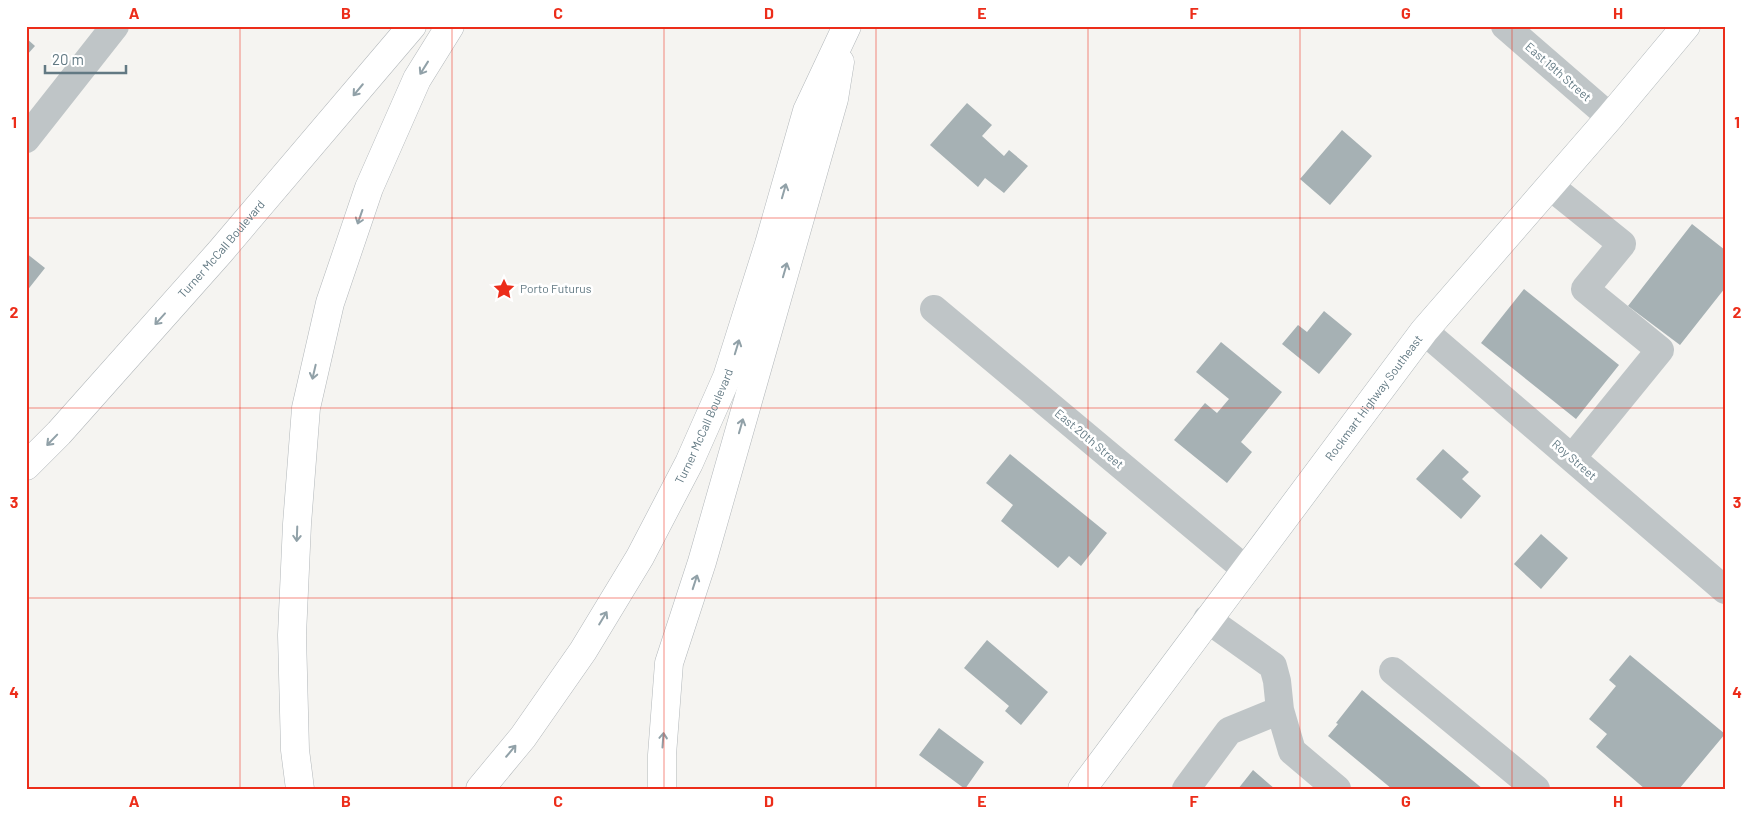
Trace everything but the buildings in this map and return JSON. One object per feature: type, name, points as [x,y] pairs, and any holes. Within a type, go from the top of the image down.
[{"type":"main road","name":"Turner McCall Boulevard","points":[[26,466],[58,433],[220,252],[412,26]]},
{"type":"main road","points":[[300,789],[296,750],[292,635],[297,524],[306,408],[330,303],[369,188],[417,80],[450,26]]},
{"type":"main road","name":"Rockmart Highway Southeast","points":[[1082,789],[1207,619],[1424,331],[1610,117],[1686,26]]},
{"type":"main road","name":"Turner McCall Boulevard","points":[[480,789],[523,737],[583,651],[640,557],[689,463],[727,378],[769,244],[807,111],[846,30]]},
{"type":"main road","points":[[662,789],[662,755],[669,663],[702,562],[832,108],[846,30]]},
{"type":"street","points":[[26,139],[115,26]]},
{"type":"street","name":"East 19th Street","points":[[1505,26],[1610,117]]},
{"type":"street","points":[[1550,186],[1622,244],[1585,289],[1660,350],[1572,458]]},
{"type":"street","name":"East 20th Street","points":[[934,309],[1245,569]]},
{"type":"street","name":"Roy Street","points":[[1424,331],[1725,590]]},
{"type":"street","points":[[1207,619],[1273,666],[1277,681],[1280,710],[1292,751],[1337,789]]},
{"type":"street","points":[[1393,671],[1536,789]]},
{"type":"street","points":[[1186,789],[1229,731],[1280,710]]},
{"type":"place","name":"Porto Futurus","points":[[504,289]]}]
